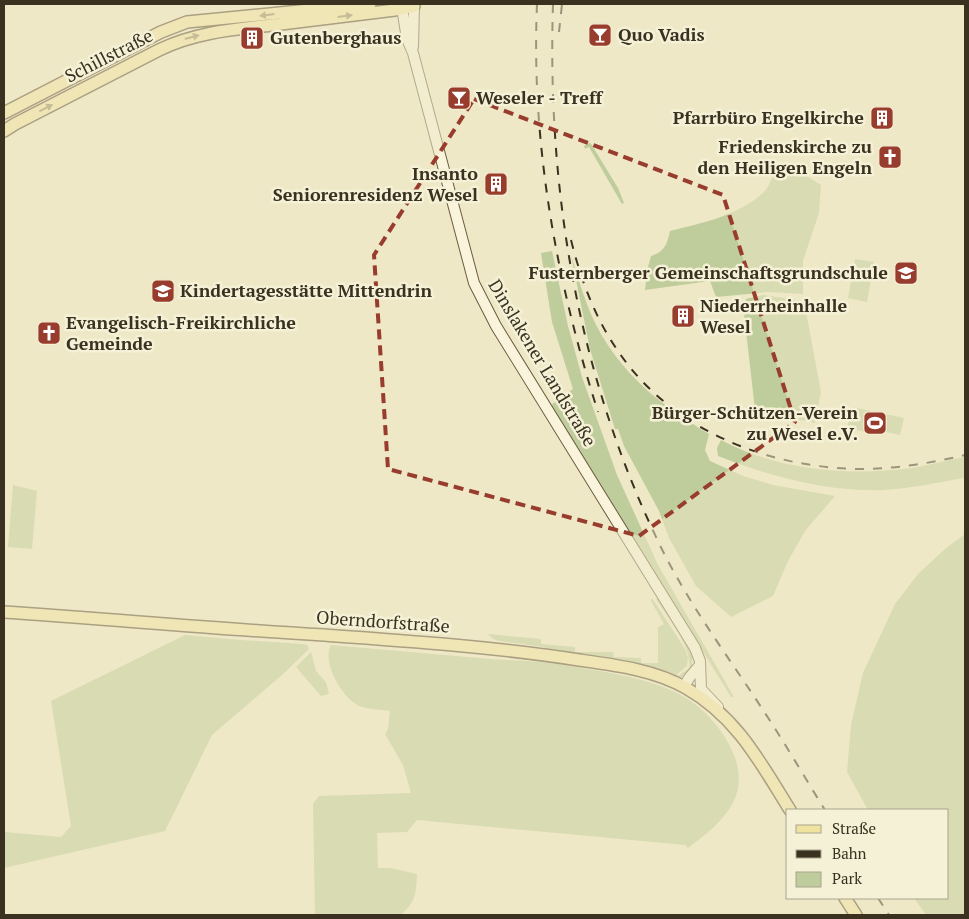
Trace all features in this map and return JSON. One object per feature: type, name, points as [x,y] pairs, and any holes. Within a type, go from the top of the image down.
[{"type":"main road","points":[[236,24],[370,4]]},
{"type":"main road","points":[[236,24],[408,5]]},
{"type":"main road","name":"Dinslakener Landstraße","points":[[408,5],[413,53],[474,283],[496,326],[695,648],[699,656],[701,689],[740,732],[789,809]]},
{"type":"main road","name":"Schillstraße","points":[[4,113],[187,22],[214,18],[236,24]]},
{"type":"main road","name":"Schillstraße","points":[[4,131],[177,42],[236,24]]},
{"type":"main road","name":"Oberndorfstraße","points":[[4,612],[369,638],[518,651],[625,668],[655,675],[684,687],[725,716],[740,732]]},
{"type":"main road","points":[[684,687],[700,665]]},
{"type":"main road","points":[[846,899],[856,915]]},
{"type":"highlighted area","points":[[474,99],[723,195],[795,422],[639,536],[388,469],[374,255]]},
{"type":"green space","points":[[590,142],[618,188],[624,203],[622,204],[589,147],[585,149],[584,146]]},
{"type":"green space","points":[[784,162],[821,185],[819,213],[803,261],[803,294],[768,292],[716,297],[710,281],[645,290],[651,256],[664,247],[670,231],[719,218],[742,208],[763,193],[775,172]]},
{"type":"green space","points":[[552,251],[568,326],[582,377],[617,475],[658,565],[734,697],[731,697],[551,405],[573,389],[552,322],[541,253]]},
{"type":"green space","points":[[571,255],[584,295],[601,334],[635,379],[662,403],[709,434],[705,450],[710,461],[743,476],[773,485],[835,496],[805,531],[788,561],[773,596],[731,617],[696,586],[669,538],[659,511],[624,446],[618,429],[615,429],[590,349]]},
{"type":"green space","points":[[855,259],[874,262],[867,302],[848,298]]},
{"type":"green space","points":[[763,295],[804,301],[821,392],[815,423],[755,410],[743,304],[746,299]]},
{"type":"green space","name":"Bürger-Schützen-Verein zu Wesel e.V.","points":[[852,407],[904,418],[900,435],[877,430],[876,434],[847,428]]},
{"type":"green space","points":[[721,440],[766,459],[814,469],[839,471],[912,468],[965,457],[965,478],[882,490],[861,490],[819,485],[757,470],[718,456],[717,448]]},
{"type":"green space","points":[[13,485],[37,491],[32,549],[8,547]]},
{"type":"green space","points":[[965,534],[965,915],[926,915],[915,899],[949,899],[949,809],[867,809],[847,772],[851,725],[863,673],[895,604],[918,574],[946,548]]},
{"type":"green space","points":[[652,598],[685,649],[688,658],[687,666],[674,677],[550,652],[544,647],[499,641],[493,639],[488,634],[541,639],[541,644],[575,647],[575,652],[613,652],[614,657],[641,658],[641,663],[658,663],[658,627],[664,624],[651,601]]},
{"type":"green space","points":[[659,598],[692,651],[692,668],[686,675],[680,678],[678,676],[689,668],[687,650],[678,632],[656,599]]},
{"type":"green space","points":[[185,635],[302,644],[307,645],[309,649],[282,675],[212,735],[165,831],[4,868],[4,832],[61,837],[71,826],[51,701]]},
{"type":"green space","points":[[331,645],[566,665],[640,679],[659,685],[694,703],[708,716],[726,738],[734,755],[738,771],[738,785],[735,797],[721,820],[688,848],[685,845],[417,820],[407,832],[377,833],[378,868],[390,868],[417,874],[414,897],[410,906],[401,915],[315,915],[313,804],[319,796],[411,793],[403,765],[385,734],[388,729],[390,711],[362,707],[348,698],[336,681],[329,662]]},
{"type":"green space","points":[[311,652],[316,671],[326,682],[329,694],[321,696],[296,667]]},
{"type":"railway","points":[[537,4],[538,108],[550,211],[570,312],[598,412]]},
{"type":"railway","points":[[553,4],[552,73],[555,142],[562,210],[573,278],[587,345],[606,411],[629,476],[668,562],[694,606],[773,725],[824,809]]},
{"type":"railway","points":[[559,32],[562,4]]},
{"type":"railway","points":[[571,240],[579,270],[590,298],[602,325],[618,351],[640,379],[665,403],[694,423],[724,439],[757,452],[825,467],[860,469],[900,467],[965,455]]},
{"type":"railway","points":[[879,899],[889,915]]},
{"type":"place","name":"Quo Vadis","points":[[600,35]]},
{"type":"place","name":"Gutenberghaus","points":[[252,38]]},
{"type":"place","name":"Weseler - Treff","points":[[459,98]]},
{"type":"place","name":"Pfarrbüro Engelkirche","points":[[882,118]]},
{"type":"place","name":"Friedenskirche zu den Heiligen Engeln","points":[[890,157]]},
{"type":"place","name":"Insanto Seniorenresidenz Wesel","points":[[496,184]]},
{"type":"place","name":"Fusternberger Gemeinschaftsgrundschule","points":[[906,273]]},
{"type":"place","name":"Kindertagesstätte Mittendrin","points":[[163,291]]},
{"type":"place","name":"Niederrheinhalle Wesel","points":[[683,316]]},
{"type":"place","name":"Evangelisch-Freikirchliche Gemeinde","points":[[49,333]]},
{"type":"place","name":"Bürger-Schützen-Verein zu Wesel e.V.","points":[[875,423]]}]
